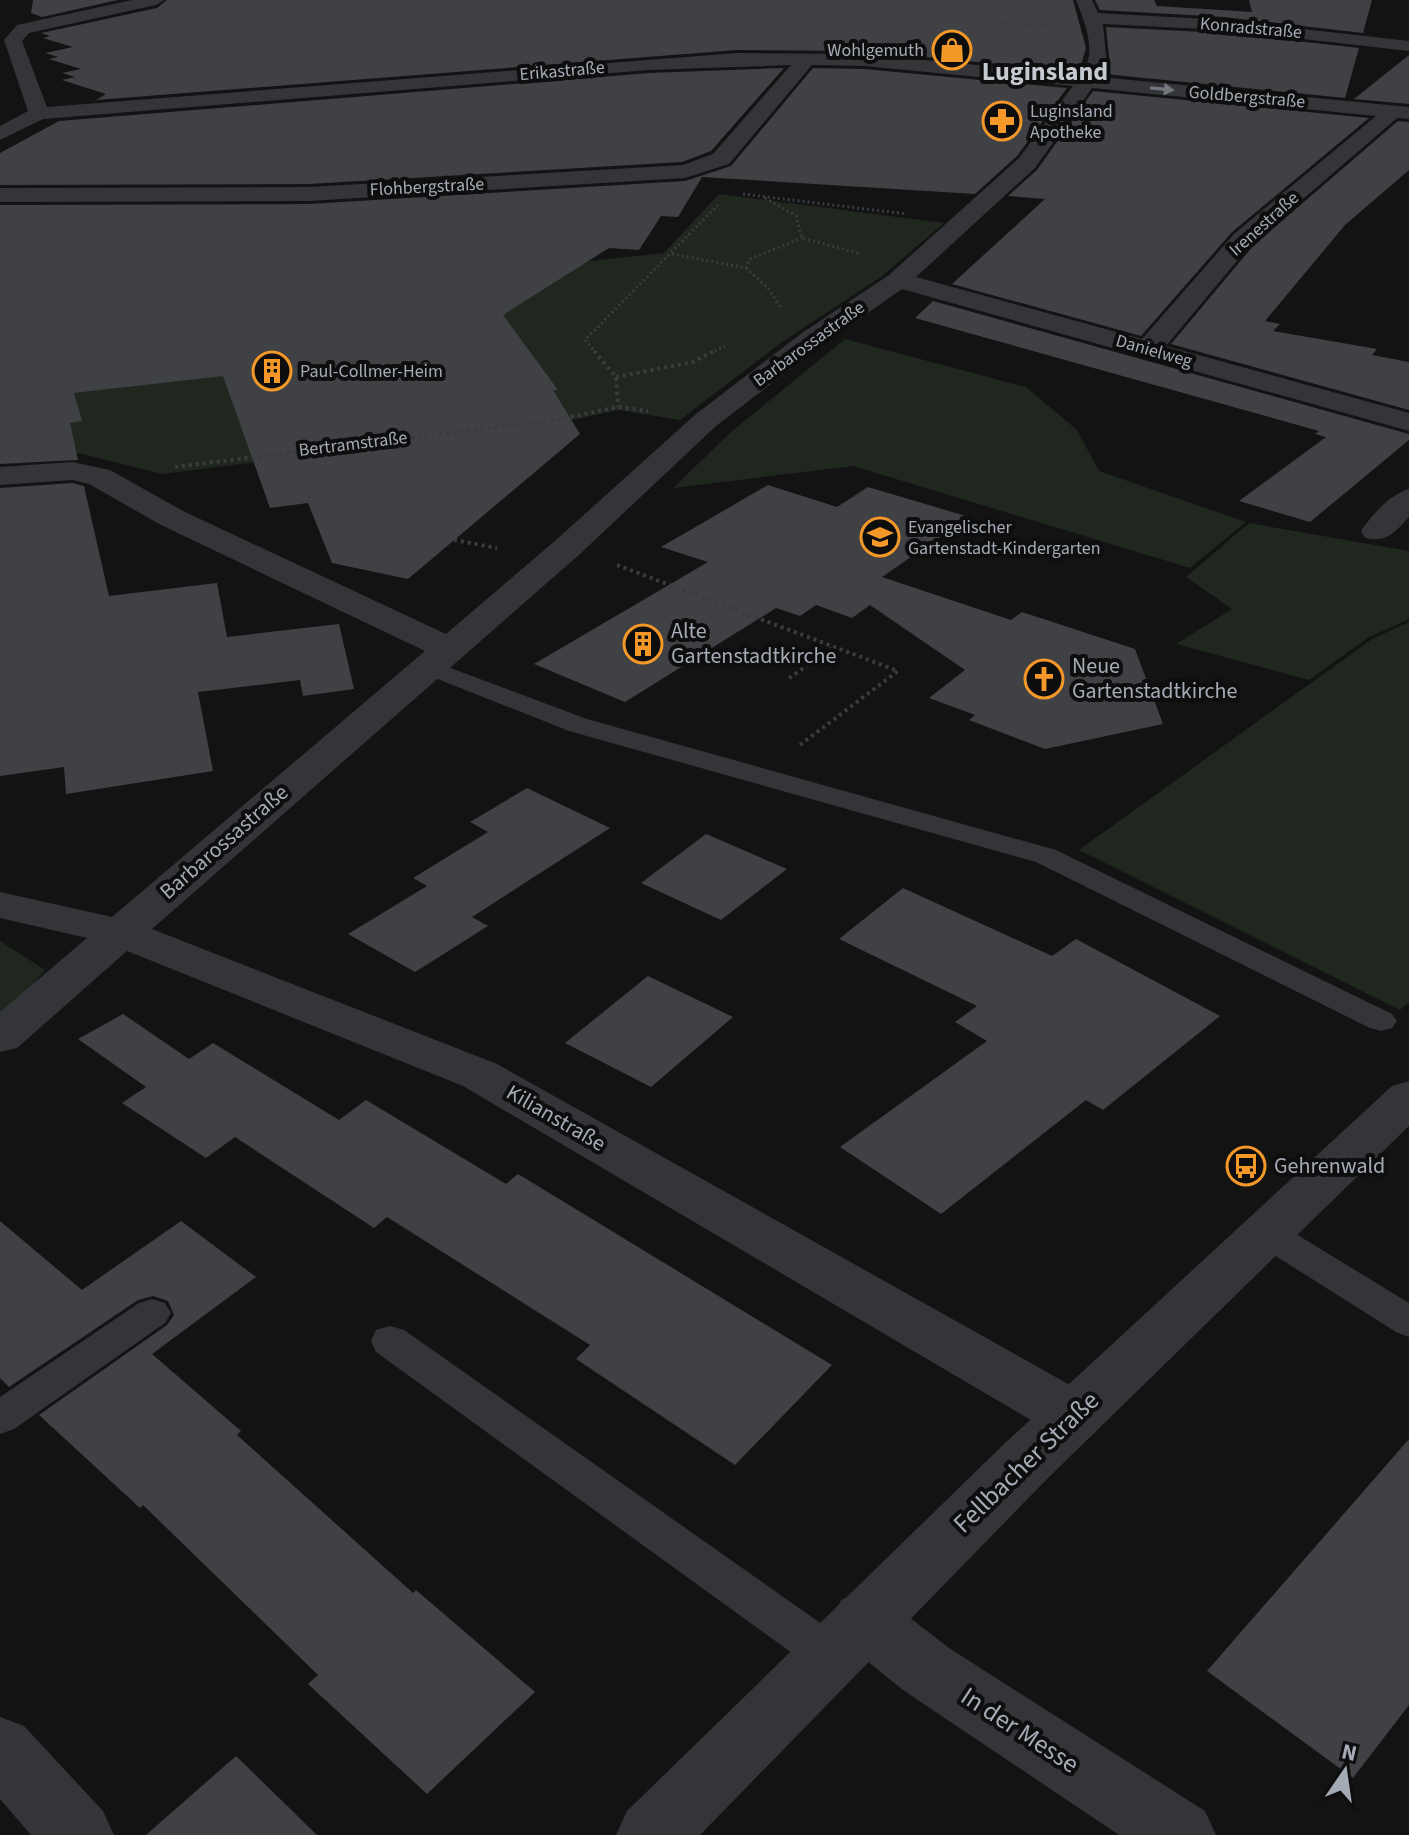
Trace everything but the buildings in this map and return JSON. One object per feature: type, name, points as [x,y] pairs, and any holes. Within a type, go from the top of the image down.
[{"type":"street","points":[[0,134],[39,113],[13,40],[23,29],[156,0]]},
{"type":"street","name":"Barbarossastraße","points":[[0,1037],[118,932],[568,547],[706,420],[812,339],[905,274],[1027,163],[1098,66],[1097,31],[1084,0]]},
{"type":"street","points":[[1302,32],[1305,11]]},
{"type":"street","name":"Konradstraße","points":[[1093,18],[1302,32],[1409,46]]},
{"type":"street","name":"Erikastraße","points":[[39,113],[198,103],[649,64],[806,60],[895,63],[1084,82]]},
{"type":"street","name":"Flohbergstraße","points":[[0,195],[309,194],[685,171],[721,159],[806,60]]},
{"type":"street","name":"Goldbergstraße","points":[[1084,82],[1401,112]]},
{"type":"street","name":"Irenestraße","points":[[1149,349],[1202,283],[1256,227],[1401,112]]},
{"type":"street","name":"Danielweg","points":[[905,274],[1149,349],[1409,422]]},
{"type":"street","points":[[0,476],[72,471],[99,477],[439,658]]},
{"type":"street","points":[[1377,531],[1409,499]]},
{"type":"street","name":"Kilianstraße","points":[[0,905],[118,932],[480,1075],[1074,1416]]},
{"type":"street","name":"Fellbacher Straße","points":[[652,1835],[847,1637],[1265,1232],[1409,1098]]},
{"type":"street","name":"In der Messe","points":[[847,1637],[926,1669],[1180,1835]]},
{"type":"street","points":[[0,1749],[78,1835]]},
{"type":"lane","points":[[439,658],[578,725],[1046,856],[1381,1021]]},
{"type":"lane","points":[[1265,1232],[1409,1322]]},
{"type":"lane","points":[[0,1418],[152,1313]]},
{"type":"lane","points":[[390,1341],[847,1637]]},
{"type":"path","points":[[346,0],[383,9],[430,38],[480,78]]},
{"type":"path","points":[[904,0],[927,11]]},
{"type":"path","points":[[77,16],[134,33],[198,103]]},
{"type":"path","points":[[685,171],[730,192],[966,221]]},
{"type":"path","points":[[618,407],[616,377],[585,340],[730,192]]},
{"type":"path","points":[[764,196],[793,212],[802,224],[802,238]]},
{"type":"path","points":[[746,268],[750,259],[802,238],[905,274]]},
{"type":"path","points":[[671,254],[746,268],[779,300],[782,314]]},
{"type":"path","points":[[616,377],[693,362],[731,345]]},
{"type":"path","name":"Bertramstraße","points":[[99,477],[556,420],[618,407],[706,420]]},
{"type":"path","points":[[568,547],[898,671],[758,777]]},
{"type":"path","points":[[789,678],[835,647]]},
{"type":"shaded area","points":[[719,194],[944,223],[881,277],[782,342],[680,420],[618,410],[559,423],[162,474],[78,453],[0,462],[0,304],[273,295],[664,253]]},
{"type":"shaded area","points":[[845,339],[1026,387],[1077,430],[1099,471],[1246,522],[1190,568],[853,466],[673,488],[731,432]]},
{"type":"shaded area","points":[[1249,523],[1409,551],[1409,619],[1369,637],[1309,680],[1176,644],[1232,609],[1186,577]]},
{"type":"shaded area","points":[[1409,622],[1409,1002],[1400,1010],[1079,850],[1372,639]]},
{"type":"shaded area","points":[[0,941],[45,970],[0,1024]]},
{"type":"place","name":"Wohlgemuth","points":[[952,50]]},
{"type":"place","name":"Luginsland Apotheke","points":[[1002,121]]},
{"type":"place","name":"Paul-Collmer-Heim","points":[[272,371]]},
{"type":"place","name":"Evangelischer Gartenstadt-Kindergarten","points":[[880,537]]},
{"type":"place","name":"Alte Gartenstadtkirche","points":[[643,644]]},
{"type":"place","name":"Neue Gartenstadtkirche","points":[[1044,679]]},
{"type":"place","name":"Gehrenwald","points":[[1246,1166]]},
{"type":"district","name":"Luginsland","points":[[1045,71]]}]
